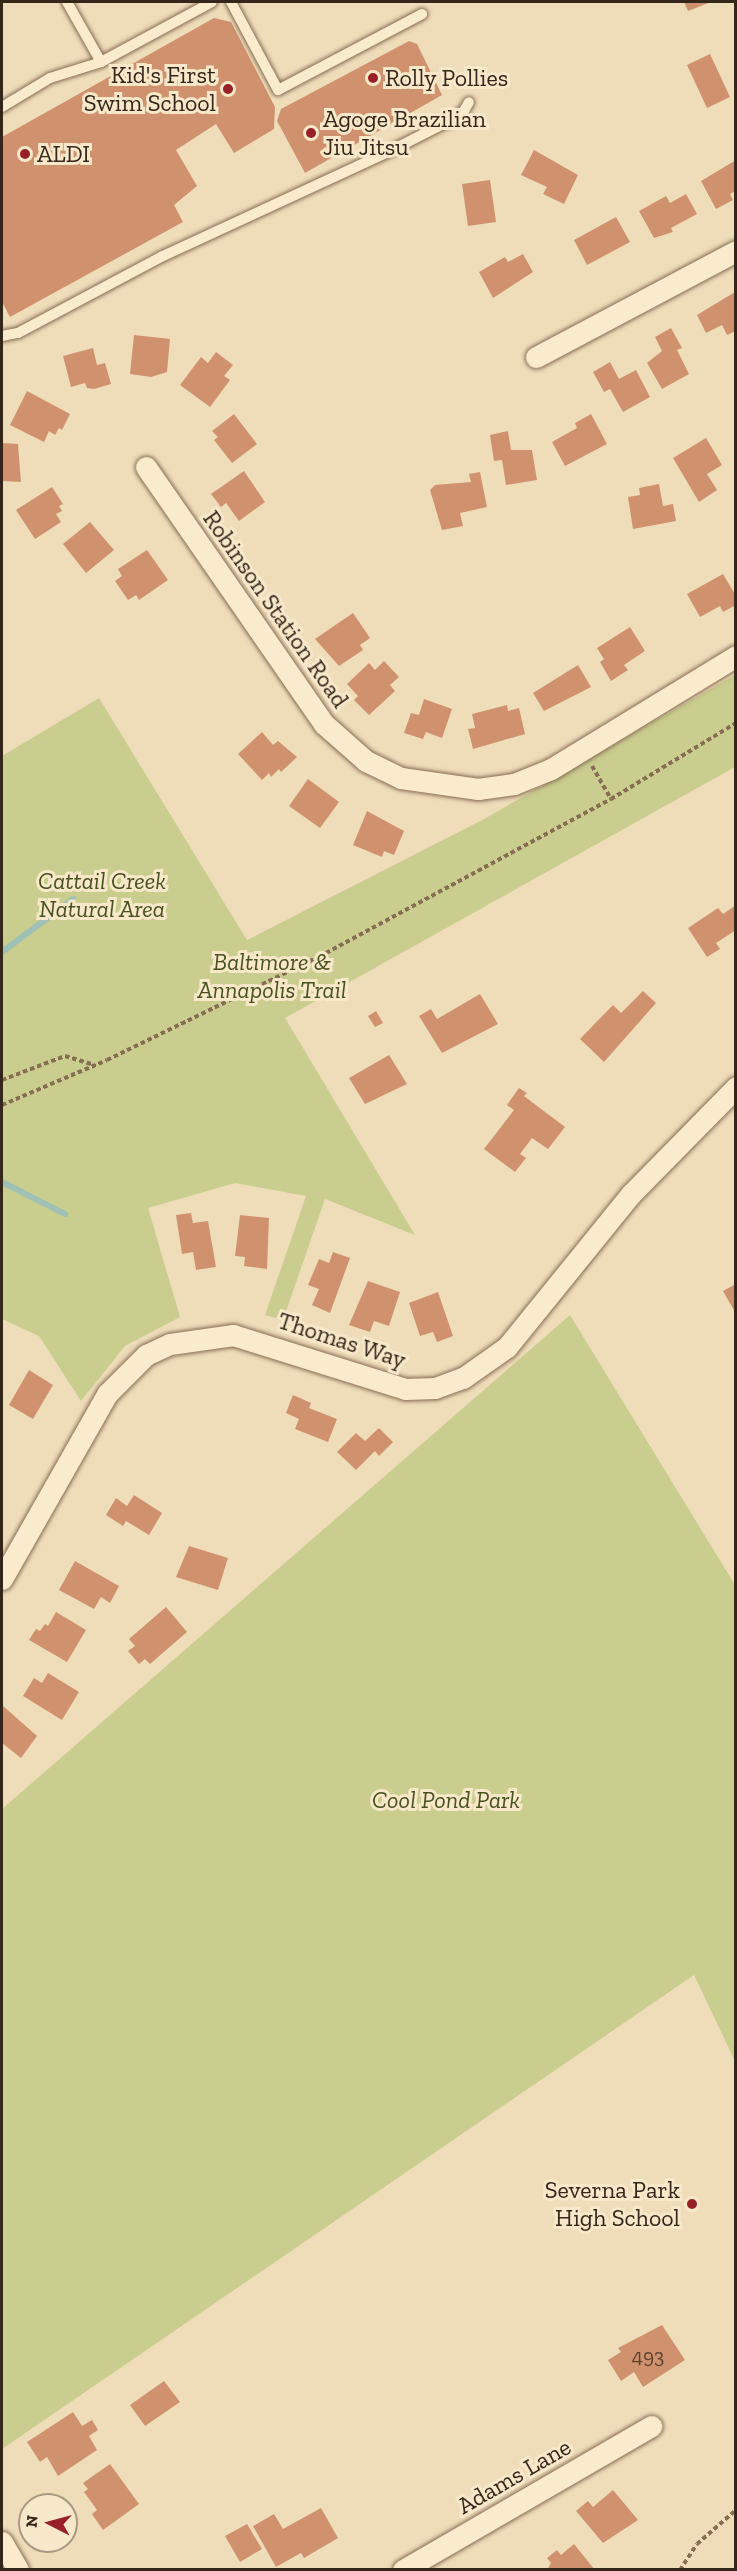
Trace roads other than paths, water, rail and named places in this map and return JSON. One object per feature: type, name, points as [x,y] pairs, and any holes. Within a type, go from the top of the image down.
[{"type":"street","points":[[536,357],[735,251]]},
{"type":"street","name":"Robinson Station Road","points":[[146,467],[303,699],[344,745],[366,761],[401,778],[478,789],[514,784],[583,751],[735,656]]},
{"type":"street","name":"Thomas Way","points":[[2,1579],[107,1394],[146,1355],[170,1344],[233,1335],[405,1389],[435,1388],[463,1378],[507,1347],[631,1194],[735,1087]]},
{"type":"street","name":"Adams Lane","points":[[403,2570],[651,2426]]},
{"type":"street","points":[[2,2542],[18,2570]]},
{"type":"lane","points":[[67,2],[101,62]]},
{"type":"lane","points":[[2,107],[50,78],[101,62],[213,2]]},
{"type":"lane","points":[[231,2],[279,90],[422,14]]},
{"type":"lane","points":[[2,336],[18,333],[164,256],[388,152],[449,121],[464,111],[469,102]]},
{"type":"waterway","points":[[2,952],[73,899]]},
{"type":"waterway","points":[[2,1182],[65,1214]]},
{"type":"place","name":"Rolly Pollies","points":[[373,78]]},
{"type":"place","name":"Kid's First Swim School","points":[[228,89]]},
{"type":"place","name":"Agoge Brazilian Jiu Jitsu","points":[[311,133]]},
{"type":"place","name":"ALDI","points":[[25,154]]},
{"type":"place","name":"Severna Park High School","points":[[692,2204]]},
{"type":"park label","name":"Cattail Creek Natural Area","points":[[102,895]]},
{"type":"park label","name":"Baltimore & Annapolis Trail","points":[[272,976]]},
{"type":"park label","name":"Cool Pond Park","points":[[446,1800]]}]
